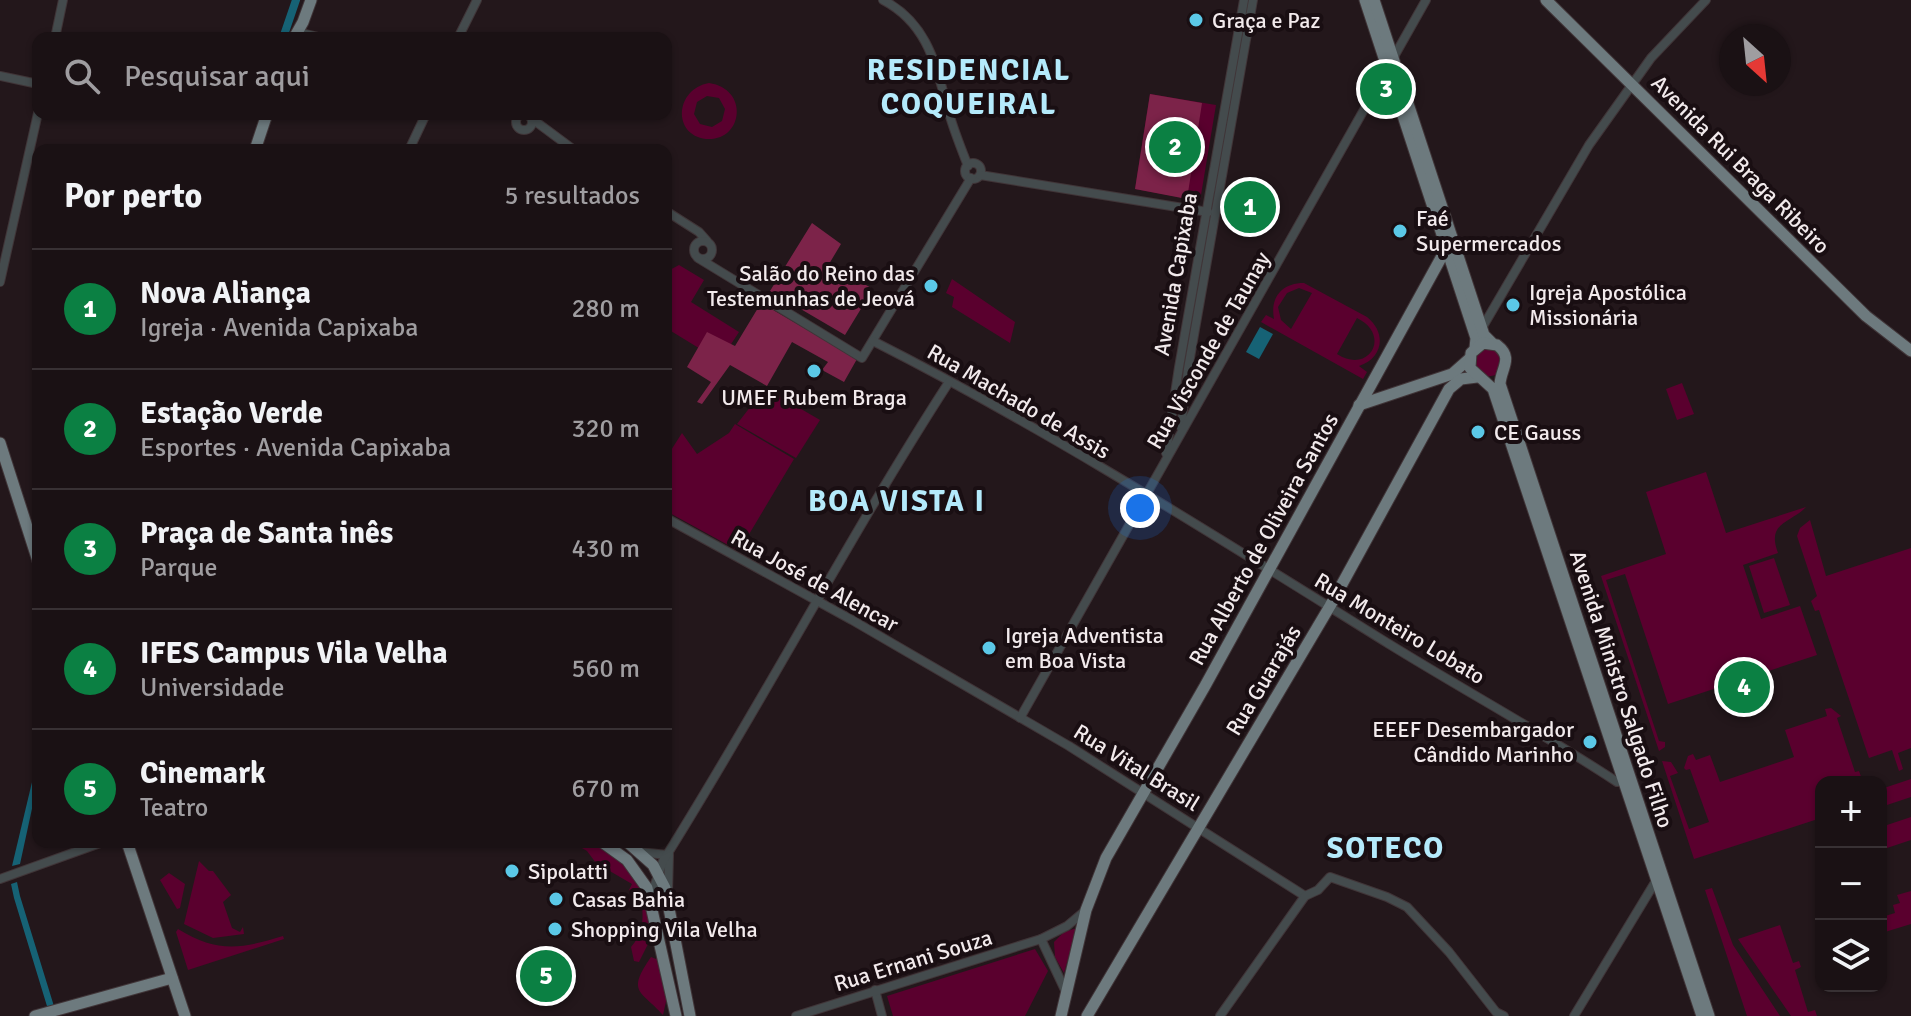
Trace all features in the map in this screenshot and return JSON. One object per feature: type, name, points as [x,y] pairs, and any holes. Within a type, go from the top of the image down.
[{"type":"main road","points":[[296,32],[311,0]]},
{"type":"main road","points":[[1365,0],[1390,64],[1449,243],[1476,338],[1470,368],[1480,378]]},
{"type":"main road","points":[[1374,0],[1390,64]]},
{"type":"main road","name":"Avenida Rui Braga Ribeiro","points":[[1546,0],[1866,316],[1911,351]]},
{"type":"main road","points":[[257,144],[265,120]]},
{"type":"main road","points":[[1446,393],[1459,380],[1492,380],[1502,374],[1506,366],[1505,354],[1500,347],[1486,339],[1449,243]]},
{"type":"main road","name":"Rua Alberto de Oliveira Santos","points":[[1086,910],[1106,858],[1449,243]]},
{"type":"main road","points":[[1359,405],[1458,371],[1483,343],[1492,343]]},
{"type":"main road","name":"Avenida Ministro Salgado Filho","points":[[1502,374],[1501,386],[1702,1016]]},
{"type":"main road","points":[[1438,378],[1445,384],[1446,393]]},
{"type":"main road","name":"Avenida Ministro Salgado Filho","points":[[1480,378],[1493,389],[1626,776]]},
{"type":"main road","name":"Rua Guarajás","points":[[1087,1016],[1330,606],[1446,393]]},
{"type":"main road","points":[[0,443],[32,542]]},
{"type":"main road","points":[[129,848],[185,1016]]},
{"type":"main road","points":[[610,848],[634,867],[647,888],[676,1016]]},
{"type":"main road","points":[[634,848],[659,872],[668,895],[690,1016]]},
{"type":"main road","name":"Avenida Ministro Salgado Filho","points":[[1660,880],[1709,1016]]},
{"type":"main road","points":[[1061,1016],[1086,910]]},
{"type":"main road","points":[[35,1016],[172,978]]},
{"type":"street","points":[[56,32],[63,0]]},
{"type":"street","points":[[461,32],[477,0]]},
{"type":"street","points":[[688,226],[695,233],[694,253],[698,258],[862,358],[979,166],[973,163],[968,166],[927,42],[910,19],[883,0]]},
{"type":"street","name":"Avenida Capixaba","points":[[1181,431],[1185,399],[1183,368],[1206,212],[1244,0]]},
{"type":"street","name":"Avenida Capixaba","points":[[1165,460],[1217,214],[1253,0]]},
{"type":"street","name":"Rua Visconde de Taunay","points":[[1020,718],[1426,0]]},
{"type":"street","points":[[1482,328],[1589,145],[1653,56],[1706,0]]},
{"type":"street","points":[[0,76],[32,83]]},
{"type":"street","points":[[0,282],[36,120]]},
{"type":"street","points":[[412,144],[423,120]]},
{"type":"street","points":[[522,120],[519,128],[545,131]]},
{"type":"street","points":[[528,120],[532,124],[528,129]]},
{"type":"street","points":[[529,120],[565,144]]},
{"type":"street","points":[[975,177],[1217,214]]},
{"type":"street","points":[[672,215],[699,232],[724,275]]},
{"type":"street","points":[[696,244],[702,241],[710,247]]},
{"type":"street","points":[[698,258],[708,258],[710,247]]},
{"type":"street","name":"Rua Machado de Assis","points":[[873,341],[1147,495]]},
{"type":"street","points":[[672,845],[906,447],[949,382]]},
{"type":"street","points":[[1185,399],[1190,405],[1198,404]]},
{"type":"street","name":"Rua Monteiro Lobato","points":[[1147,495],[1617,782],[1626,776]]},
{"type":"street","name":"Rua José de Alencar","points":[[672,521],[947,675]]},
{"type":"street","name":"Rua Vital Brasil","points":[[947,675],[1200,827],[1305,896]]},
{"type":"street","points":[[0,879],[86,848]]},
{"type":"street","points":[[654,909],[654,887],[670,848]]},
{"type":"street","points":[[639,852],[668,852]]},
{"type":"street","points":[[668,852],[668,895]]},
{"type":"street","points":[[1220,1016],[1305,896],[1318,890],[1330,877],[1399,902],[1449,952],[1500,1014]]},
{"type":"street","points":[[1574,1016],[1660,880]]},
{"type":"street","name":"Rua Ernani Souza","points":[[796,1016],[1041,939],[1086,910]]},
{"type":"street","points":[[1049,954],[1048,943],[1053,933]]},
{"type":"street","points":[[1041,939],[1065,990]]},
{"type":"street","points":[[875,990],[882,1016]]},
{"type":"street","points":[[669,1016],[671,991]]},
{"type":"shaded area","points":[[709,83],[722,87],[736,104],[734,124],[718,138],[695,136],[683,121],[684,102],[698,87]],"holes":[[[707,96],[719,98],[725,109],[722,121],[712,127],[700,124],[694,114],[697,102]]]},
{"type":"shaded area","points":[[1150,94],[1216,105],[1200,201],[1135,189]]},
{"type":"shaded area","points":[[1150,94],[1202,103],[1187,199],[1135,189]]},
{"type":"shaded area","points":[[812,223],[841,244],[829,264],[873,289],[845,335],[770,291]]},
{"type":"shaded area","points":[[679,265],[704,280],[691,302],[739,332],[720,361],[672,332],[672,269]]},
{"type":"shaded area","points":[[952,279],[1015,322],[1010,343],[952,307],[954,297],[946,293]]},
{"type":"shaded area","points":[[1304,283],[1367,317],[1378,330],[1380,344],[1377,351],[1359,366],[1367,372],[1363,379],[1261,322],[1266,315],[1274,319],[1274,304],[1279,293]],"holes":[[[1299,288],[1312,293],[1291,329],[1281,320],[1278,307],[1287,293]],[[1357,318],[1368,325],[1374,342],[1372,350],[1359,360],[1337,354]]]},
{"type":"shaded area","points":[[761,303],[857,359],[844,382],[822,370],[828,362],[792,342],[767,386],[730,365],[702,404],[697,402],[711,382],[687,367],[707,332],[735,346]]},
{"type":"shaded area","points":[[1488,345],[1504,357],[1496,375],[1486,377],[1472,361],[1483,346]]},
{"type":"shaded area","points":[[1682,383],[1694,414],[1677,420],[1666,389]]},
{"type":"shaded area","points":[[765,388],[820,420],[796,458],[737,424]]},
{"type":"shaded area","points":[[735,424],[794,459],[739,551],[672,514],[672,449],[682,433],[697,454],[729,433]]},
{"type":"shaded area","points":[[1706,472],[1726,533],[1806,507],[1778,529],[1775,543],[1778,553],[1743,565],[1761,619],[1800,606],[1817,655],[1668,704],[1625,574],[1606,580],[1659,741],[1665,742],[1665,747],[1659,751],[1601,576],[1666,554],[1646,492]]},
{"type":"shaded area","points":[[1810,520],[1826,576],[1911,548],[1911,748],[1898,753],[1903,769],[1899,771],[1892,750],[1869,758],[1819,610],[1815,611],[1811,601],[1817,596],[1797,536],[1800,528]]},
{"type":"shaded area","points":[[1774,558],[1790,605],[1764,613],[1749,566]]},
{"type":"shaded area","points":[[1831,708],[1841,716],[1837,718],[1855,772],[1859,771],[1861,776],[1815,776],[1815,820],[1694,859],[1662,761],[1671,762],[1678,773],[1670,776],[1689,829],[1709,822],[1690,769],[1684,768],[1688,756],[1693,754],[1696,760],[1710,755],[1720,782],[1794,757],[1785,730],[1827,716],[1825,709]]},
{"type":"shaded area","points":[[1911,779],[1911,797],[1887,805],[1887,787]]},
{"type":"shaded area","points":[[1911,817],[1911,840],[1887,848],[1887,825]]},
{"type":"shaded area","points":[[582,848],[601,848],[611,853],[635,873],[640,882],[654,932],[639,962],[634,961],[631,947],[639,933],[643,913],[642,907],[635,910],[629,901],[634,893],[629,890],[632,884],[596,863]]},
{"type":"shaded area","points":[[199,861],[213,871],[231,895],[223,902],[232,928],[240,932],[243,927],[244,934],[213,938],[184,924]]},
{"type":"shaded area","points":[[169,873],[185,884],[180,908],[177,909],[160,880]]},
{"type":"shaded area","points":[[1712,888],[1733,945],[1780,1016],[1747,1016],[1705,890]]},
{"type":"shaded area","points":[[1911,891],[1911,924],[1887,931],[1887,915],[1895,913],[1893,905],[1900,903],[1897,895]]},
{"type":"shaded area","points":[[1780,925],[1793,963],[1799,961],[1801,967],[1795,970],[1808,1012],[1815,1010],[1817,1016],[1791,1016],[1738,939]]},
{"type":"shaded area","points":[[1077,928],[1064,973],[1055,957],[1054,942],[1064,932]]},
{"type":"shaded area","points":[[178,929],[217,945],[242,946],[283,936],[284,939],[188,970],[176,932]]},
{"type":"shaded area","points":[[1035,949],[1048,971],[1025,1016],[893,1016],[887,996]]},
{"type":"shaded area","points":[[657,955],[667,997],[663,1015],[643,995],[638,985],[643,969],[651,957],[656,959]]},
{"type":"water","points":[[1260,327],[1273,334],[1259,359],[1246,352]]},
{"type":"water","points":[[32,782],[32,809],[20,864],[12,866]]},
{"type":"water","points":[[17,882],[57,1016],[50,1016],[14,898],[11,884]]},
{"type":"waterway","points":[[285,32],[296,0]]},
{"type":"place","name":"Graça e Paz","points":[[1196,20]]},
{"type":"place","name":"Praça de Santa inês","points":[[1386,89]]},
{"type":"place","name":"Estação Verde","points":[[1175,147]]},
{"type":"place","name":"Nova Aliança","points":[[1250,207]]},
{"type":"place","name":"Faé Supermercados","points":[[1400,231]]},
{"type":"place","name":"Salão do Reino das Testemunhas de Jeová","points":[[931,286]]},
{"type":"place","name":"Igreja Apostólica Missionária","points":[[1513,305]]},
{"type":"place","name":"UMEF Rubem Braga","points":[[814,371]]},
{"type":"place","name":"CE Gauss","points":[[1478,432]]},
{"type":"place","name":"Igreja Adventista em Boa Vista","points":[[989,648]]},
{"type":"place","name":"IFES Campus Vila Velha","points":[[1744,687]]},
{"type":"place","name":"EEEF Desembargador Cândido Marinho","points":[[1590,742]]},
{"type":"place","name":"Sipolatti","points":[[512,871]]},
{"type":"place","name":"Casas Bahia","points":[[556,899]]},
{"type":"place","name":"Shopping Vila Velha","points":[[555,929]]},
{"type":"place","name":"Cinemark","points":[[546,976]]},
{"type":"district","name":"RESIDENCIAL COQUEIRAL","points":[[969,87]]},
{"type":"district","name":"BOA VISTA I","points":[[897,501]]},
{"type":"district","name":"SOTECO","points":[[1386,848]]}]
